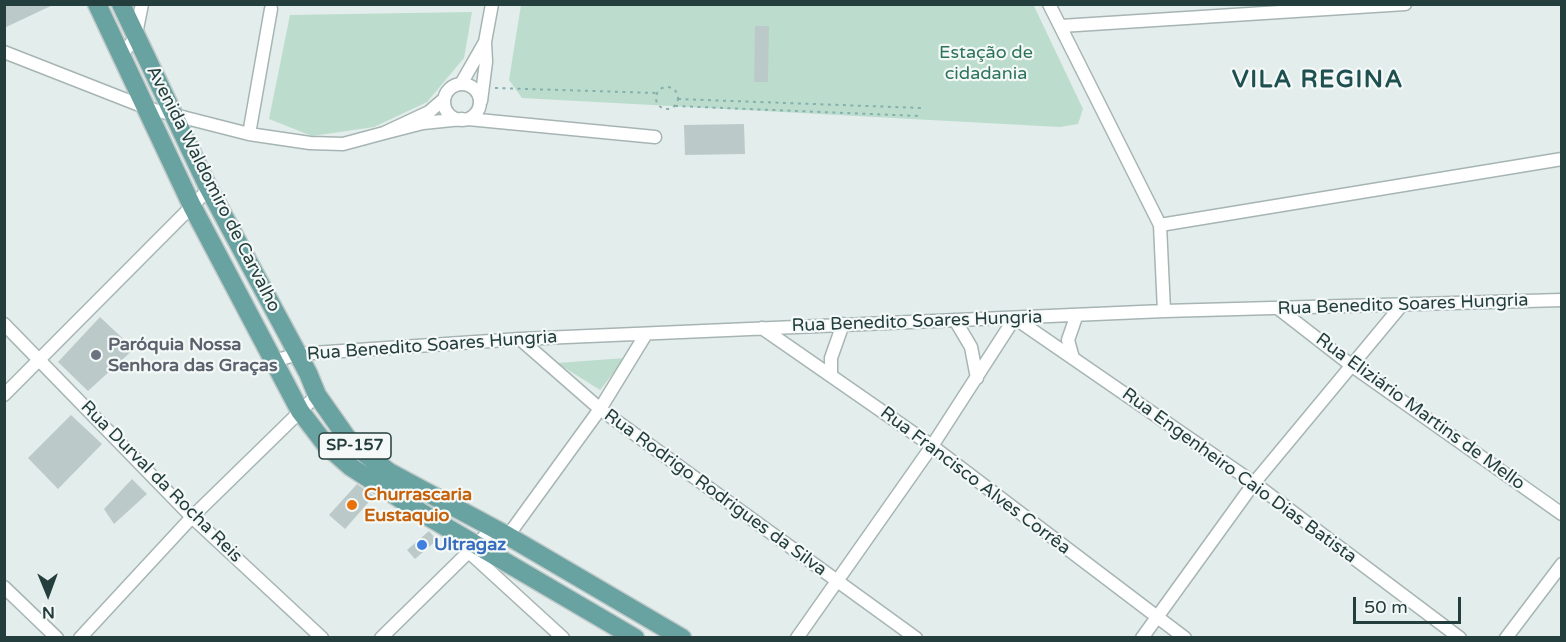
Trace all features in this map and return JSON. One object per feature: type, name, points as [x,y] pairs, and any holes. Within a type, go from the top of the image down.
[{"type":"main road","name":"Avenida Waldomiro de Carvalho","points":[[97,4],[192,206],[300,411],[326,446],[351,466],[474,549],[494,555],[635,638]]},
{"type":"main road","name":"Avenida Waldomiro de Carvalho","points":[[121,4],[209,189],[298,354],[317,395],[350,442],[389,472],[500,532],[677,636]]},
{"type":"street","points":[[121,55],[136,35],[142,4]]},
{"type":"street","points":[[465,119],[477,112],[481,102],[486,62],[485,42],[492,4]]},
{"type":"street","points":[[1061,26],[1405,4]]},
{"type":"street","points":[[1052,7],[1160,225],[1164,311]]},
{"type":"street","points":[[249,134],[271,9]]},
{"type":"street","points":[[461,84],[485,42]]},
{"type":"street","points":[[4,52],[147,108],[249,134],[310,143],[343,144],[423,123],[465,119],[655,137]]},
{"type":"street","points":[[384,133],[429,112],[444,99],[450,88],[461,84],[473,87],[481,102]]},
{"type":"street","points":[[444,99],[447,111],[465,119]]},
{"type":"street","points":[[1160,225],[1562,159]]},
{"type":"street","points":[[4,395],[209,189]]},
{"type":"street","points":[[1547,300],[1562,311]]},
{"type":"street","name":"Rua Benedito Soares Hungria","points":[[274,361],[298,354],[520,339],[843,324],[1076,317],[1164,311],[1562,300]]},
{"type":"street","points":[[1142,638],[1254,483],[1401,306]]},
{"type":"street","name":"Rua Eliziário Martins de Mello","points":[[1279,309],[1351,365],[1562,514]]},
{"type":"street","points":[[1073,358],[1069,331],[1076,317]]},
{"type":"street","points":[[796,638],[932,446],[1015,319]]},
{"type":"street","name":"Rua Engenheiro Caio Dias Batista","points":[[1015,319],[1254,483],[1460,638]]},
{"type":"street","points":[[955,320],[971,347],[977,378]]},
{"type":"street","name":"Rua Durval da Rocha Reis","points":[[4,324],[192,517],[322,638]]},
{"type":"street","points":[[831,376],[833,349],[843,324]]},
{"type":"street","name":"Rua Francisco Alves Corrêa","points":[[762,328],[932,446],[1185,638]]},
{"type":"street","points":[[381,638],[474,549],[500,532],[600,409],[646,334]]},
{"type":"street","name":"Rua Rodrigo Rodrigues da Silva","points":[[520,339],[600,409],[916,638]]},
{"type":"street","points":[[80,638],[192,517],[317,395]]},
{"type":"street","points":[[494,555],[500,532]]},
{"type":"street","points":[[474,549],[563,638]]},
{"type":"street","points":[[1506,638],[1562,564]]},
{"type":"street","points":[[4,587],[57,638]]},
{"type":"path","points":[[675,105],[678,99],[675,90],[669,87],[662,88],[657,93],[657,100],[661,106],[668,108],[675,105],[919,116]]},
{"type":"path","points":[[482,88],[657,93]]},
{"type":"path","points":[[678,99],[921,108]]},
{"type":"green space","name":"Estação de cidadania","points":[[1033,4],[1083,109],[1078,124],[1060,127],[522,98],[509,80],[521,5]]},
{"type":"green space","points":[[472,12],[464,58],[427,102],[374,127],[312,136],[269,119],[290,15]]},
{"type":"green space","points":[[625,358],[600,390],[557,363]]},
{"type":"building","points":[[4,4],[55,4],[4,28]]},
{"type":"building","points":[[755,26],[769,26],[768,82],[754,82]]},
{"type":"building","points":[[744,124],[745,154],[685,155],[684,125]]},
{"type":"building","name":"Paróquia Nossa Senhora das Graças","points":[[100,317],[134,349],[88,391],[58,362]]},
{"type":"building","points":[[71,415],[102,444],[58,489],[28,458]]},
{"type":"building","points":[[132,479],[147,494],[114,524],[104,509]]},
{"type":"building","name":"Churrascaria Eustaquio","points":[[357,484],[374,496],[345,529],[329,515]]},
{"type":"building","name":"Ultragaz","points":[[429,531],[437,540],[415,559],[407,550]]},
{"type":"place","name":"Paróquia Nossa Senhora das Graças","points":[[96,355]]},
{"type":"place","name":"Churrascaria Eustaquio","points":[[352,505]]},
{"type":"place","name":"Ultragaz","points":[[422,545]]},
{"type":"district","name":"VILA REGINA","points":[[1318,81]]}]
